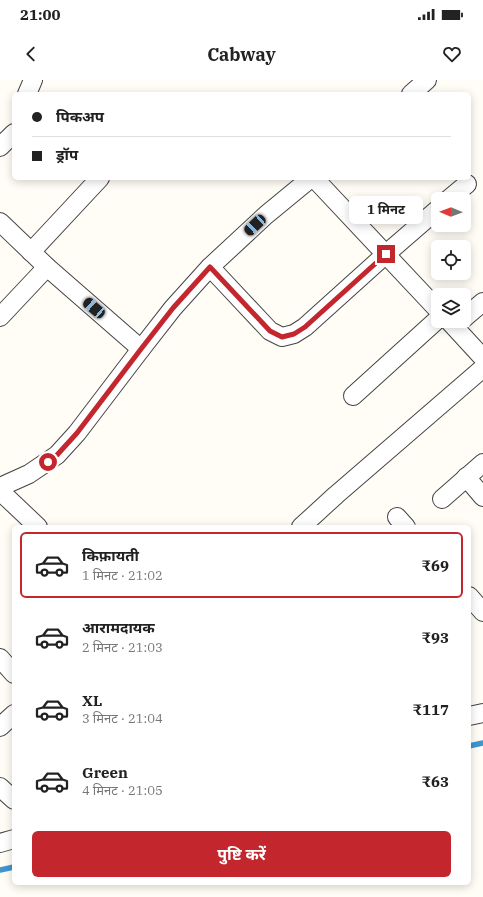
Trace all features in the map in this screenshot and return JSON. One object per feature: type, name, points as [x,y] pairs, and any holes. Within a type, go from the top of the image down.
[{"type":"street","points":[[28,92],[33,80]]},
{"type":"street","points":[[413,92],[427,80]]},
{"type":"street","points":[[0,147],[12,135]]},
{"type":"street","points":[[31,252],[98,180]]},
{"type":"street","points":[[0,487],[29,474],[57,455],[77,433],[173,308],[210,267],[266,215],[309,180]]},
{"type":"street","points":[[316,180],[431,302]]},
{"type":"street","points":[[457,192],[467,184]]},
{"type":"street","points":[[210,267],[270,331],[282,337],[294,334],[305,327],[431,215]]},
{"type":"street","points":[[0,222],[31,252],[141,349]]},
{"type":"street","points":[[0,317],[47,266]]},
{"type":"street","points":[[471,310],[483,302]]},
{"type":"street","points":[[353,396],[444,328]]},
{"type":"street","points":[[459,328],[483,358]]},
{"type":"street","points":[[303,525],[483,368]]},
{"type":"street","points":[[442,498],[483,463]]},
{"type":"street","points":[[466,478],[483,497]]},
{"type":"street","points":[[0,491],[36,525]]},
{"type":"street","points":[[471,598],[483,612]]},
{"type":"street","points":[[0,658],[12,672]]},
{"type":"street","points":[[0,727],[12,716]]},
{"type":"street","points":[[0,788],[12,798]]},
{"type":"street","points":[[0,843],[12,840]]},
{"type":"waterway","points":[[471,746],[483,743]]},
{"type":"waterway","points":[[0,870],[12,867]]},
{"type":"route","points":[[48,462],[57,455],[77,433],[173,308],[210,267],[270,331],[282,337],[294,334],[305,327],[386,254]]}]
